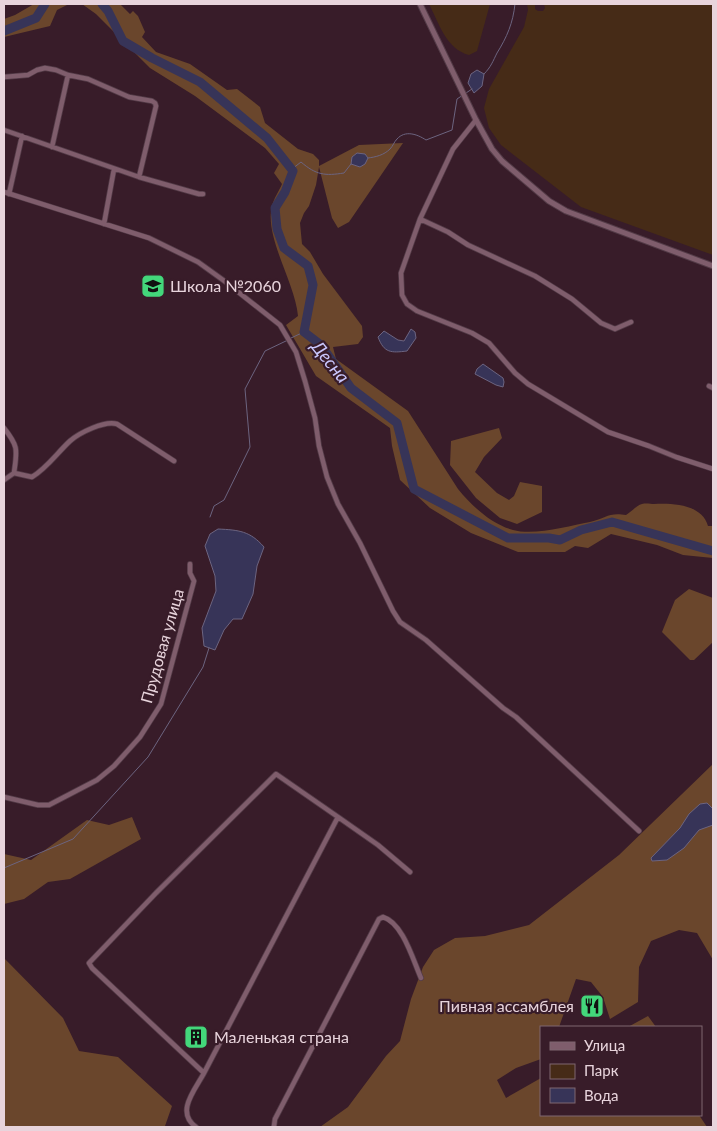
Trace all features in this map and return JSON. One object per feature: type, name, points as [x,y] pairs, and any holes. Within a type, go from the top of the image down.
[{"type":"street","points":[[420,4],[476,120],[492,149],[502,161],[549,201],[566,211],[713,266]]},
{"type":"street","points":[[4,77],[28,75],[45,68],[88,79],[129,96],[152,100],[156,106],[139,177]]},
{"type":"street","points":[[52,147],[68,75]]},
{"type":"street","points":[[476,120],[453,149],[420,219],[401,273],[402,295],[406,304],[417,311],[472,332],[489,343],[515,373],[528,384],[608,432],[676,457],[713,468]]},
{"type":"street","points":[[4,130],[114,169],[203,194]]},
{"type":"street","points":[[22,136],[6,193],[149,238],[198,262],[280,325],[296,352],[313,410],[327,477],[338,504],[400,622],[426,640],[516,717],[639,830]]},
{"type":"street","points":[[104,224],[114,169]]},
{"type":"street","points":[[420,219],[535,276],[572,299],[601,323],[615,329],[631,322]]},
{"type":"street","points":[[4,480],[14,473],[32,477],[39,473],[71,440],[99,425],[111,422],[174,461]]},
{"type":"street","points":[[4,428],[16,442],[14,473]]},
{"type":"street","name":"Прудовая улица","points":[[4,797],[49,806],[97,780],[114,766],[140,737],[161,704],[194,581],[190,573],[190,564]]},
{"type":"street","points":[[204,1073],[92,968],[89,963],[156,893],[276,774],[378,845],[410,872]]},
{"type":"street","points":[[196,1127],[187,1118],[186,1112],[192,1094],[338,817]]},
{"type":"street","points":[[274,1126],[275,1119],[379,918],[387,918],[396,924],[407,943],[410,954],[422,978]]},
{"type":"green space","points":[[429,4],[490,4],[477,51],[469,55],[454,47],[444,34]]},
{"type":"green space","points":[[527,4],[535,4],[535,9],[543,11],[545,8],[544,4],[713,4],[713,255],[581,207],[501,145],[489,128],[484,108],[489,89],[524,27],[528,10]]},
{"type":"shaded area","points":[[34,4],[69,4],[57,10],[50,26],[4,37],[4,19]]},
{"type":"shaded area","points":[[82,4],[120,4],[130,14],[133,11],[138,16],[145,32],[142,37],[156,52],[190,64],[227,90],[237,89],[260,107],[265,123],[298,149],[313,154],[319,160],[319,166],[359,145],[403,143],[349,222],[338,228],[332,218],[319,167],[316,185],[309,206],[300,223],[302,244],[310,252],[323,274],[362,326],[363,337],[358,344],[333,347],[336,359],[408,411],[458,489],[469,502],[490,519],[505,527],[521,532],[552,530],[590,522],[611,515],[626,515],[644,504],[686,506],[700,513],[708,526],[713,526],[713,558],[683,555],[657,545],[611,534],[588,548],[575,546],[565,552],[518,552],[471,533],[430,508],[400,480],[390,428],[316,376],[286,325],[298,316],[292,289],[272,231],[272,206],[282,184],[274,173],[279,164],[265,148],[195,96],[150,68],[96,14]]},
{"type":"shaded area","points":[[499,428],[502,438],[484,457],[475,472],[497,493],[509,500],[514,496],[520,482],[542,486],[542,512],[517,524],[500,518],[476,498],[450,465],[451,441]]},
{"type":"shaded area","points":[[689,589],[713,598],[713,642],[694,660],[690,660],[662,632],[675,600]]},
{"type":"shaded area","points":[[713,764],[713,960],[697,933],[679,930],[651,941],[639,967],[638,1002],[610,1019],[603,997],[591,982],[576,979],[559,1026],[540,1026],[540,1059],[516,1068],[497,1080],[506,1098],[540,1079],[540,1116],[700,1116],[707,1127],[320,1127],[348,1107],[386,1056],[400,1041],[411,999],[423,967],[434,950],[455,938],[485,936],[529,925],[619,855]]},
{"type":"shaded area","points":[[132,817],[141,839],[70,879],[48,882],[24,899],[4,904],[4,854],[31,860],[87,820],[109,825]]},
{"type":"shaded area","points":[[4,958],[63,1018],[79,1051],[118,1057],[172,1106],[165,1126],[167,1127],[4,1127]]},
{"type":"shaded area","points":[[648,1016],[655,1026],[630,1026]]},
{"type":"water","points":[[477,70],[484,74],[482,86],[474,93],[468,83],[471,74]]},
{"type":"water","points":[[357,153],[365,154],[368,158],[365,164],[360,167],[351,164],[352,157]]},
{"type":"water","points":[[411,329],[415,332],[416,338],[407,351],[389,351],[383,346],[378,337],[384,331],[398,340],[404,341]]},
{"type":"water","points":[[483,364],[503,378],[503,387],[475,374],[477,369]]},
{"type":"water","points":[[218,529],[244,532],[264,547],[257,566],[253,594],[242,619],[233,619],[224,630],[215,650],[204,646],[202,628],[216,591],[215,576],[205,546],[210,534]]},
{"type":"water","points":[[707,803],[713,809],[713,825],[699,830],[684,848],[667,860],[652,861],[651,858],[680,828],[689,814],[700,804]]},
{"type":"waterway","name":"Десна","points":[[4,31],[36,18],[45,4]]},
{"type":"waterway","name":"Десна","points":[[102,4],[108,11],[123,41],[200,82],[267,138],[293,171],[285,192],[275,208],[277,229],[284,248],[308,266],[313,285],[304,332],[321,345],[351,388],[397,423],[414,489],[508,538],[549,538],[560,540],[581,530],[612,522],[713,551]]},
{"type":"waterway","points":[[484,74],[492,64],[507,35],[515,4]]},
{"type":"waterway","points":[[466,93],[472,89]]},
{"type":"waterway","points":[[368,158],[385,153],[400,136],[407,134],[415,135],[426,140],[452,130],[457,99],[463,95]]},
{"type":"waterway","points":[[292,169],[301,162],[311,170],[321,174],[337,174],[344,173],[351,164]]},
{"type":"waterway","points":[[291,338],[304,332]]},
{"type":"waterway","points":[[210,517],[214,506],[224,500],[250,447],[245,389],[265,351],[288,340]]},
{"type":"waterway","points":[[4,868],[73,839],[148,757],[203,667],[209,648]]},
{"type":"place","name":"Школа №2060","points":[[153,286]]},
{"type":"place","name":"Пивная ассамблея","points":[[592,1006]]},
{"type":"place","name":"Маленькая страна","points":[[196,1037]]}]
